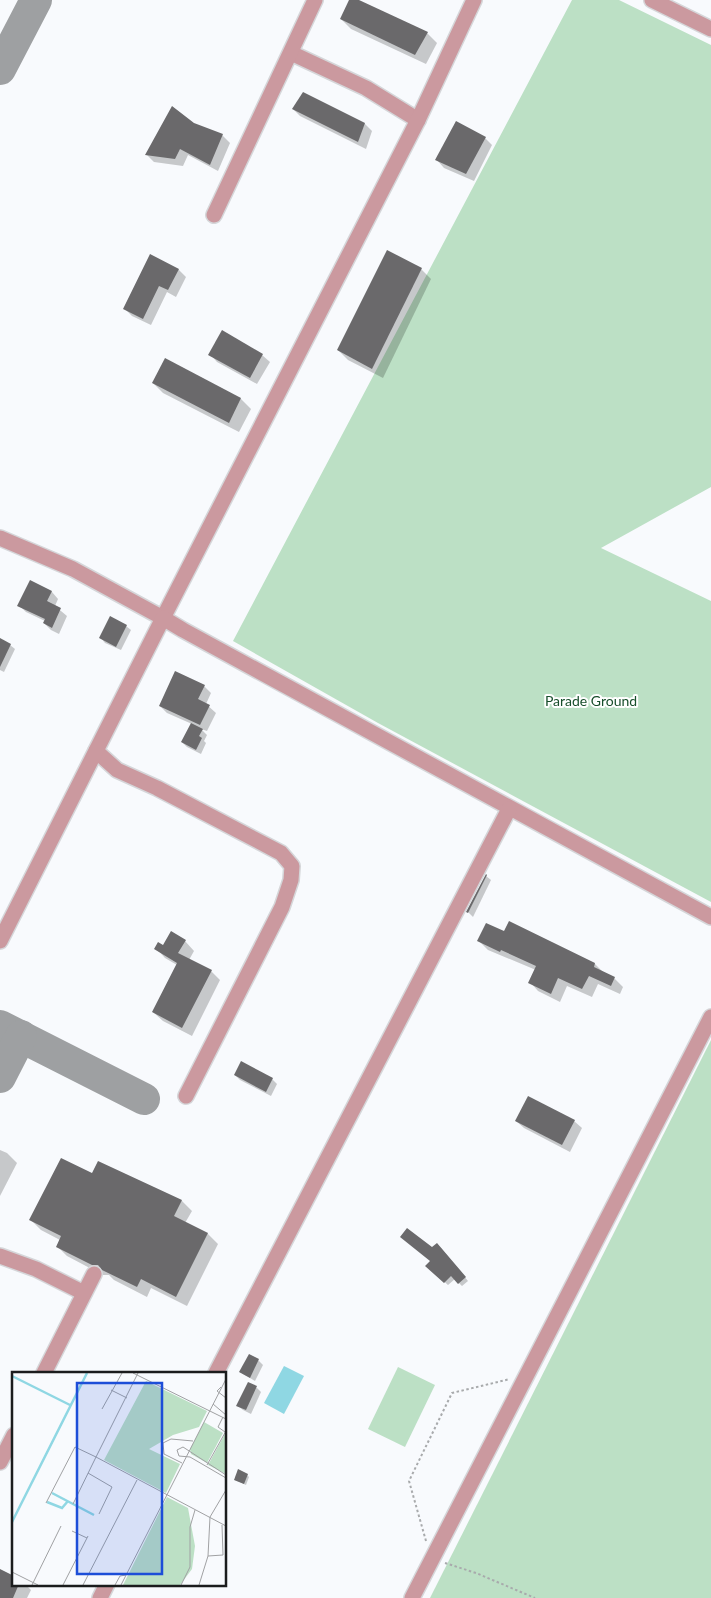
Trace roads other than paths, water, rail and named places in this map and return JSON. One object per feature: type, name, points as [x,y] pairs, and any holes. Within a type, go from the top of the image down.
[{"type":"lane","points":[[214,215],[315,0]]},
{"type":"lane","points":[[0,941],[418,120],[474,0]]},
{"type":"lane","points":[[652,0],[711,29]]},
{"type":"lane","points":[[679,0],[684,16]]},
{"type":"lane","points":[[290,53],[366,88],[418,120]]},
{"type":"lane","points":[[0,538],[73,569],[509,809],[711,917]]},
{"type":"lane","points":[[96,751],[117,770],[157,788],[281,853],[292,866],[291,880],[282,907],[186,1096]]},
{"type":"lane","points":[[217,1372],[509,809]]},
{"type":"lane","points":[[412,1598],[711,1017]]},
{"type":"lane","points":[[0,1256],[36,1269],[84,1293]]},
{"type":"lane","points":[[44,1372],[94,1274]]},
{"type":"lane","points":[[0,1462],[12,1439]]},
{"type":"lane","points":[[100,1598],[106,1586]]},
{"type":"water","points":[[284,1366],[304,1376],[284,1414],[264,1403]]},
{"type":"park label","name":"Parade Ground","points":[[591,701]]}]
